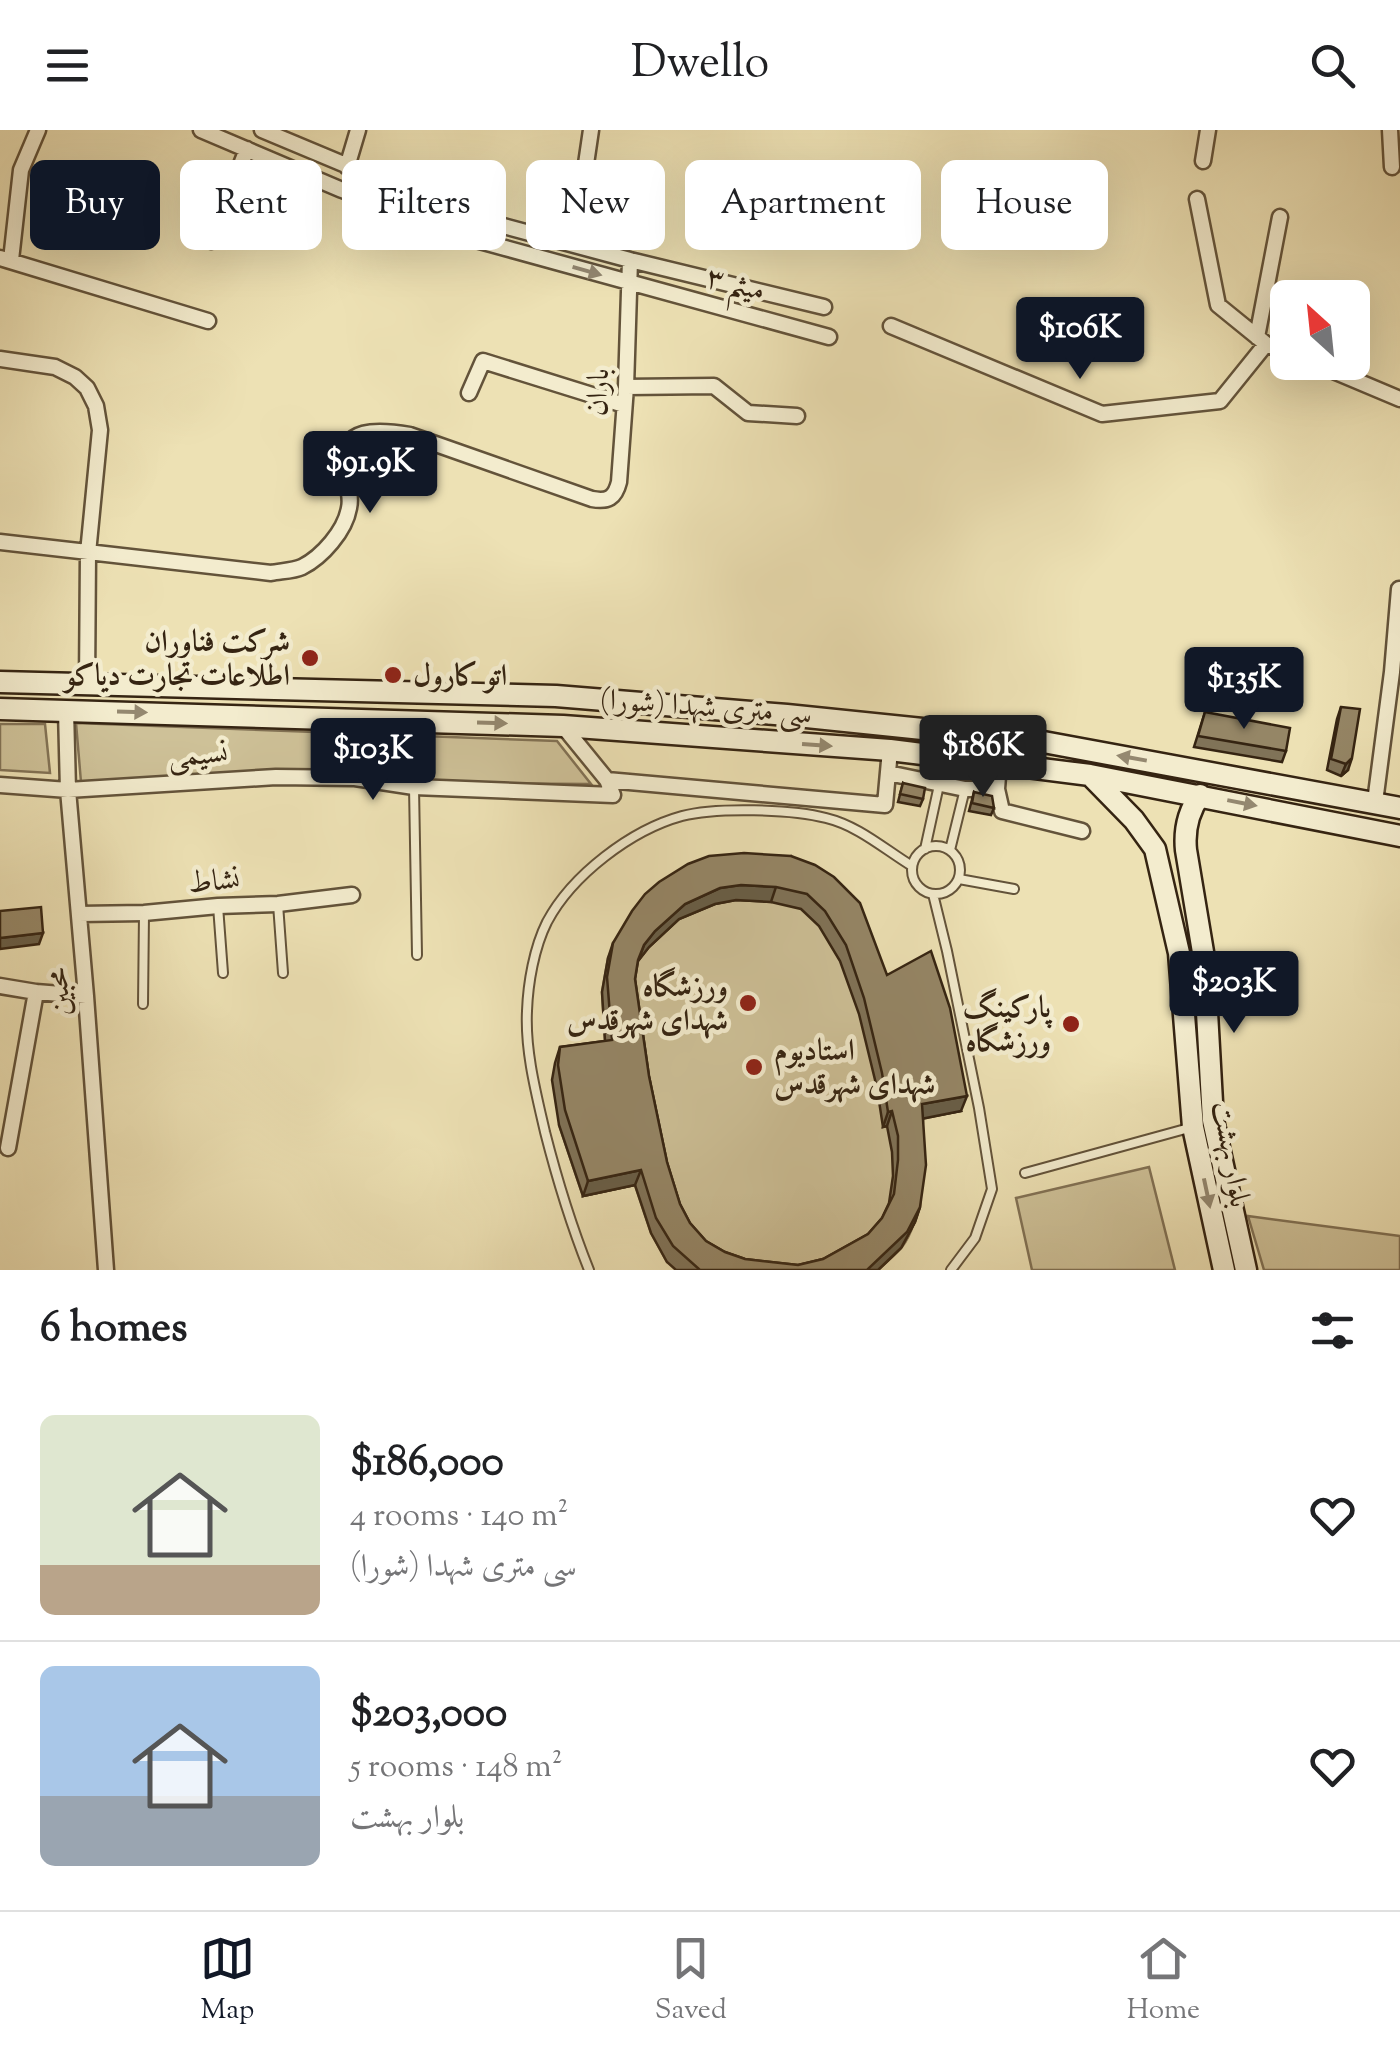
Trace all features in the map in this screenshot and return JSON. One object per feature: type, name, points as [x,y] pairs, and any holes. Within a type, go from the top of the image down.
[{"type":"main road","name":"سی متری شهدا (شورا)","points":[[0,682],[556,696],[787,716],[1038,741],[1400,808]]},
{"type":"main road","points":[[556,696],[564,726]]},
{"type":"main road","name":"سی متری شهدا (شورا)","points":[[0,709],[564,726],[890,750],[1090,775],[1400,836]]},
{"type":"main road","name":"بلوار بهشت","points":[[1090,775],[1134,820],[1154,849],[1179,953],[1224,1270]]},
{"type":"main road","name":"بلوار بهشت","points":[[1200,795],[1187,821],[1185,835],[1204,958],[1200,1122],[1246,1270]]},
{"type":"main road","points":[[1370,829],[1375,802]]},
{"type":"main road","points":[[1154,849],[1160,834],[1168,830],[1176,832],[1186,850]]},
{"type":"street","points":[[38,130],[21,170],[6,259],[208,321]]},
{"type":"street","name":"میثم ۳","points":[[200,130],[342,190]]},
{"type":"street","name":"میثم ۳","points":[[262,130],[342,165]]},
{"type":"street","points":[[349,160],[358,130]]},
{"type":"street","points":[[587,160],[591,130]]},
{"type":"street","points":[[1203,161],[1208,130]]},
{"type":"street","points":[[1390,130],[1392,167]]},
{"type":"street","points":[[242,160],[247,148]]},
{"type":"street","points":[[1197,199],[1218,305],[1270,344]]},
{"type":"street","points":[[891,326],[1102,414],[1220,401],[1262,340],[1280,217]]},
{"type":"street","name":"میثم ۳","points":[[506,227],[824,307]]},
{"type":"street","name":"میثم ۳","points":[[506,249],[829,337]]},
{"type":"street","name":"باران","points":[[88,553],[272,573],[300,568],[334,540],[344,523],[350,494],[344,454],[349,442],[380,430],[410,436],[592,499],[610,499],[620,482],[630,260]]},
{"type":"street","points":[[0,359],[56,367],[87,388],[96,406],[100,430],[88,553],[87,686]]},
{"type":"street","points":[[469,393],[484,361],[624,405]]},
{"type":"street","points":[[1355,380],[1400,399]]},
{"type":"street","points":[[626,387],[714,386],[748,413],[797,416]]},
{"type":"street","points":[[0,542],[88,553]]},
{"type":"street","points":[[1375,802],[1396,673],[1399,589]]},
{"type":"street","name":"محبین","points":[[66,710],[68,790],[106,1270]]},
{"type":"street","points":[[564,726],[607,780],[885,805],[890,750]]},
{"type":"street","points":[[1000,763],[997,789],[1002,811],[1082,831]]},
{"type":"street","points":[[888,773],[965,789],[997,789]]},
{"type":"street","name":"نسیمی","points":[[0,784],[68,790],[276,777],[354,778],[414,787],[612,796],[607,780]]},
{"type":"street","name":"نشاط","points":[[79,914],[278,904],[352,895]]},
{"type":"street","points":[[0,986],[86,996]]},
{"type":"street","points":[[8,1148],[36,992]]},
{"type":"lane","points":[[925,849],[939,785]]},
{"type":"lane","points":[[414,787],[418,955]]},
{"type":"lane","points":[[950,850],[965,789]]},
{"type":"lane","points":[[589,1270],[570,1220],[540,1108],[526,1012],[532,965],[547,923],[574,886],[602,859],[644,830],[684,816],[728,812],[778,811],[827,818],[859,830],[912,866]]},
{"type":"lane","points":[[937,846],[950,850],[959,863],[958,878],[948,891],[933,894],[919,887],[912,866],[915,859],[925,849],[937,846]]},
{"type":"lane","points":[[958,878],[1014,888]]},
{"type":"lane","points":[[933,894],[952,970],[992,1189],[975,1238],[951,1270]]},
{"type":"lane","points":[[278,904],[283,973]]},
{"type":"lane","points":[[218,906],[223,973]]},
{"type":"lane","points":[[144,913],[144,1004]]},
{"type":"lane","points":[[1026,1173],[1200,1122]]},
{"type":"shaded area","points":[[76,723],[557,741],[591,784],[431,783],[330,769],[81,782]]},
{"type":"shaded area","points":[[0,724],[45,724],[50,773],[0,770]]},
{"type":"shaded area","name":"استادیوم شهدای شهرقدس","points":[[786,872],[961,1111],[916,1120],[920,1185],[915,1218],[902,1247],[878,1270],[667,1262],[651,1233],[635,1185],[583,1196],[559,1125],[606,1055],[602,992],[608,958],[615,944]]},
{"type":"shaded area","points":[[1149,1167],[1175,1270],[1032,1270],[1016,1198]]},
{"type":"shaded area","points":[[1248,1216],[1400,1236],[1400,1270],[1264,1270]]},
{"type":"building","points":[[1341,707],[1360,709],[1352,758],[1346,764],[1331,759]]},
{"type":"building","points":[[1205,712],[1290,728],[1286,751],[1198,736]]},
{"type":"building","points":[[903,783],[925,788],[923,799],[900,794]]},
{"type":"building","points":[[974,792],[992,796],[994,808],[972,803]]},
{"type":"building","points":[[709,856],[791,856],[834,877],[860,903],[887,975],[931,951],[950,1008],[967,1096],[922,1104],[926,1165],[920,1207],[907,1232],[867,1270],[700,1270],[673,1246],[656,1218],[641,1170],[588,1181],[565,1110],[558,1065],[560,1047],[612,1040],[607,977],[613,943],[645,894],[688,864]],"holes":[[[776,887],[807,894],[825,911],[846,945],[864,998],[888,1112],[892,1111],[898,1136],[894,1194],[882,1218],[868,1234],[823,1259],[798,1265],[745,1259],[725,1252],[706,1241],[690,1223],[667,1162],[635,979],[644,945],[685,904],[720,888]]]},
{"type":"building","points":[[41,907],[43,933],[0,938],[0,911]]},
{"type":"place","name":"شرکت فناوران اطلاعات تجارت دیاکو","points":[[310,658]]},
{"type":"place","name":"اتو کارول","points":[[393,675]]},
{"type":"place","name":"ورزشگاه شهدای شهرقدس","points":[[748,1003]]},
{"type":"place","name":"پارکینگ ورزشگاه","points":[[1071,1024]]},
{"type":"place","name":"استادیوم شهدای شهرقدس","points":[[754,1067]]}]
